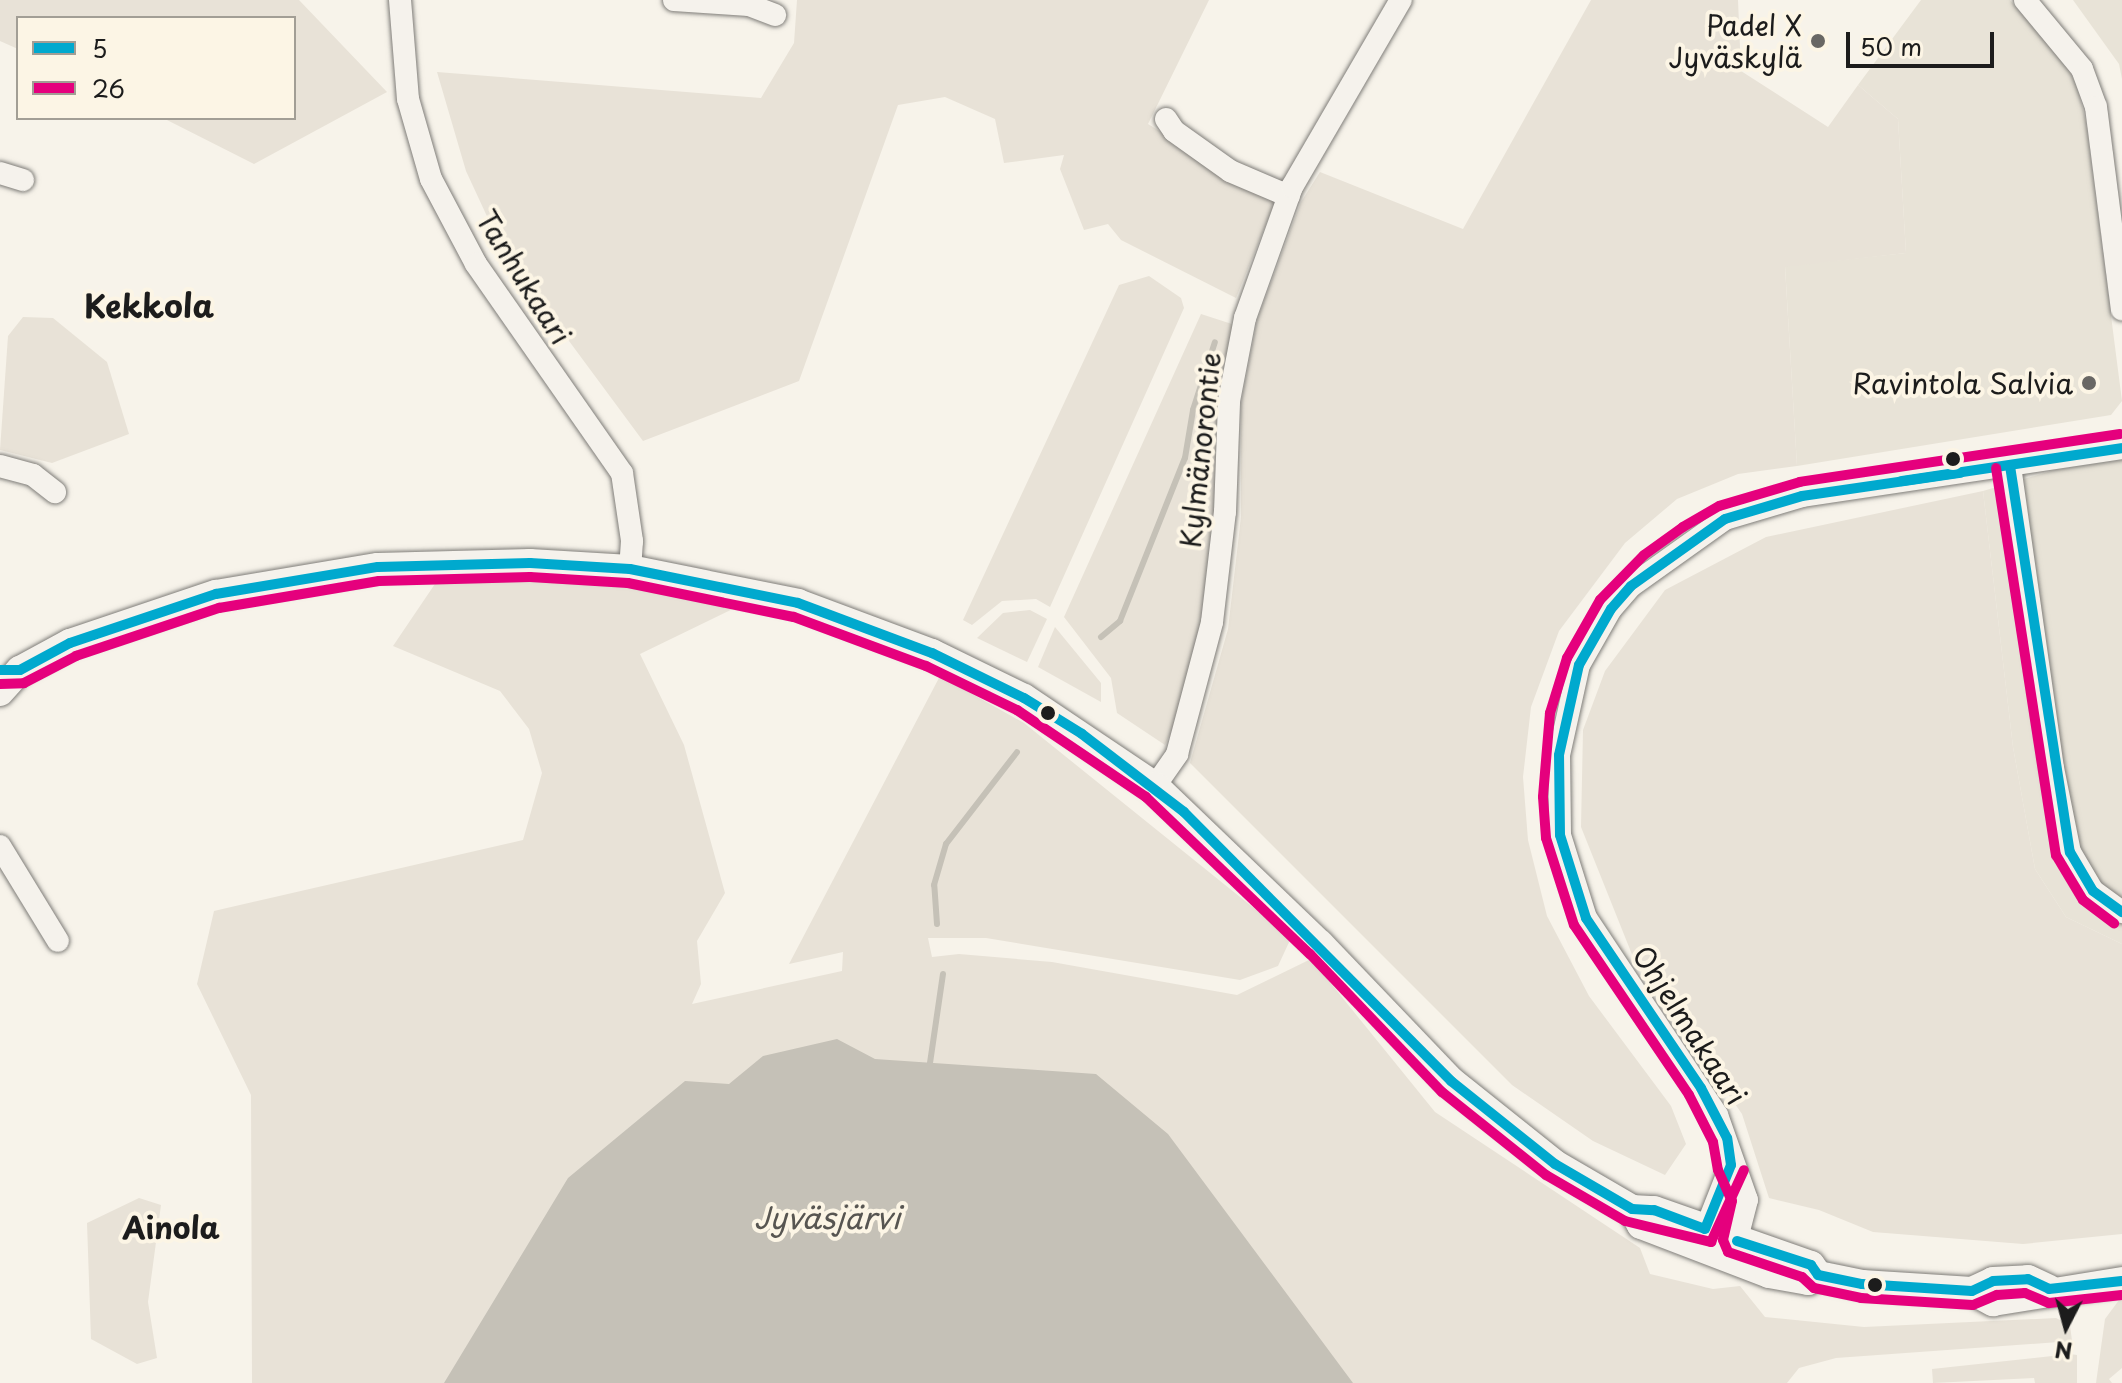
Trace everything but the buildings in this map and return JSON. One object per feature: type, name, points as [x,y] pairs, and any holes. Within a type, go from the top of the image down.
[{"type":"main road","points":[[0,692],[10,670],[70,643],[216,594],[326,573],[440,563],[630,569],[785,599],[932,653],[1024,698],[1155,786],[1308,933],[1451,1081],[1555,1164],[1632,1209],[1654,1210],[1702,1239],[1734,1251],[1811,1265],[1818,1275],[1862,1284],[1972,1291],[2006,1301],[2030,1300],[2049,1289],[2122,1281]]},
{"type":"street","name":"Tanhukaari","points":[[400,0],[408,99],[431,179],[476,264],[622,473],[632,541],[630,569]]},
{"type":"street","points":[[678,0],[749,5],[775,15]]},
{"type":"street","name":"Kylmänorontie","points":[[1155,786],[1177,754],[1192,712],[1212,622],[1225,512],[1229,401],[1240,345],[1289,196],[1401,0]]},
{"type":"street","points":[[2025,0],[2082,69],[2096,107],[2122,309]]},
{"type":"street","points":[[1166,119],[1174,131],[1230,171],[1289,196]]},
{"type":"street","points":[[0,173],[23,180]]},
{"type":"street","name":"Ohjelmakaari","points":[[1734,1251],[1747,1200],[1731,1165],[1717,1115],[1609,956],[1573,882],[1560,835],[1557,797],[1564,716],[1579,665],[1611,609],[1631,586],[1725,519],[1802,496],[2122,448]]},
{"type":"street","points":[[0,466],[33,475],[55,492]]},
{"type":"street","points":[[2010,466],[2053,768],[2070,852],[2093,891],[2122,912]]},
{"type":"street","points":[[0,846],[58,941]]},
{"type":"street","points":[[1702,1239],[1731,1165]]},
{"type":"shaded area","points":[[0,0],[299,0],[387,92],[254,164],[167,120],[296,120],[296,16],[16,16],[16,48],[0,41]]},
{"type":"shaded area","points":[[797,0],[1209,0],[1148,124],[1275,202],[1236,298],[1121,240],[1108,224],[1084,230],[1060,169],[1064,155],[1004,163],[995,119],[945,97],[898,105],[799,381],[643,441],[504,253],[466,171],[437,72],[761,98],[794,43]]},
{"type":"shaded area","points":[[1591,0],[1738,0],[1741,71],[1828,127],[1858,85],[1898,119],[1906,253],[1785,267],[1797,466],[1738,474],[1677,499],[1625,543],[1559,631],[1531,707],[1523,777],[1528,840],[1547,916],[1589,996],[1671,1106],[1686,1144],[1665,1175],[1593,1141],[1512,1085],[1190,763],[1228,629],[1241,517],[1241,403],[1257,320],[1301,202],[1320,172],[1463,229]]},
{"type":"shaded area","points":[[1921,0],[2010,0],[2064,61],[2077,86],[2086,122],[2122,401],[2111,415],[1797,466],[1785,266],[1906,253],[1898,119],[1858,85]]},
{"type":"shaded area","points":[[2073,0],[2122,0],[2122,79],[2119,64]]},
{"type":"shaded area","points":[[1149,276],[1181,298],[1184,308],[1050,607],[1036,599],[1002,601],[972,625],[963,620],[1119,285]]},
{"type":"shaded area","points":[[1201,314],[1235,325],[1202,623],[1182,709],[1165,745],[1117,713],[1111,678],[1064,617]]},
{"type":"shaded area","points":[[23,317],[53,318],[107,362],[129,434],[52,463],[0,450],[8,336]]},
{"type":"shaded area","points":[[2122,460],[2122,944],[2066,917],[2035,869],[2013,747],[1983,491],[2058,469]]},
{"type":"shaded area","points":[[1983,491],[2013,747],[2035,869],[2066,917],[2122,944],[2122,1234],[2023,1244],[1873,1232],[1819,1210],[1769,1198],[1742,1114],[1633,957],[1581,827],[1583,730],[1605,671],[1665,590],[1766,537]]},
{"type":"shaded area","points":[[441,575],[629,585],[743,604],[640,654],[684,745],[725,893],[697,941],[701,984],[692,1004],[842,971],[843,952],[789,964],[940,676],[1024,723],[1291,938],[1278,966],[1240,980],[986,938],[928,938],[932,957],[959,954],[1052,962],[1237,995],[1311,959],[1435,1112],[1640,1248],[1650,1274],[1713,1289],[1740,1286],[1765,1317],[1864,1327],[2056,1318],[2070,1325],[2072,1341],[1836,1358],[1799,1368],[1787,1383],[252,1383],[251,1095],[197,984],[214,911],[523,840],[542,773],[529,729],[500,691],[393,646]]},
{"type":"shaded area","points":[[1030,610],[1047,619],[1027,662],[977,638],[1003,613]]},
{"type":"shaded area","points":[[1055,627],[1101,683],[1101,702],[1038,667]]},
{"type":"shaded area","points":[[139,1198],[161,1205],[148,1302],[157,1358],[137,1364],[91,1339],[87,1223]]},
{"type":"shaded area","points":[[2122,1296],[2122,1368],[2109,1379],[2112,1383],[2096,1383],[2105,1319]]},
{"type":"shaded area","points":[[2077,1355],[2077,1383],[2035,1383],[2034,1378],[1933,1383],[1932,1369]]},
{"type":"water","name":"Jyväsjärvi","points":[[837,1039],[875,1059],[1096,1074],[1168,1134],[1353,1383],[444,1383],[568,1178],[685,1081],[729,1084],[763,1056]]},
{"type":"waterway","points":[[1101,637],[1120,621],[1185,458],[1193,410],[1215,342]]},
{"type":"waterway","points":[[937,924],[934,885],[946,844],[1017,752]]},
{"type":"waterway","points":[[930,1063],[943,974]]},
{"type":"transit line","name":"26","points":[[2120,434],[1800,482],[1719,506],[1683,527],[1644,555],[1600,600],[1567,658],[1550,713],[1543,797],[1546,838],[1574,925],[1689,1095],[1713,1142],[1718,1170],[1732,1201],[1723,1240],[1728,1252],[1802,1277],[1814,1288],[1861,1298],[1973,1305],[1997,1295],[2025,1293],[2049,1303],[2122,1295]]},
{"type":"transit line","name":"5","points":[[1902,481],[2122,448]]},
{"type":"transit line","name":"5","points":[[2010,466],[2070,852],[2093,891],[2122,912]]},
{"type":"transit line","name":"26","points":[[1996,468],[2056,855],[2083,900],[2114,923]]},
{"type":"transit line","name":"5","points":[[0,670],[20,670],[70,643],[216,594],[378,567],[530,563],[630,569],[798,603],[932,653],[1024,698],[1082,734],[1184,812],[1451,1081],[1555,1164],[1632,1209],[1654,1210],[1705,1229],[1731,1165],[1727,1138],[1701,1088],[1586,918],[1560,835],[1559,755],[1579,665],[1611,609],[1631,586],[1725,519],[1802,496],[1960,473]]},
{"type":"transit line","name":"26","points":[[0,684],[24,683],[76,656],[219,608],[379,581],[530,577],[628,583],[794,617],[926,666],[1017,710],[1146,797],[1310,954],[1442,1092],[1546,1175],[1625,1221],[1711,1242],[1744,1170]]},
{"type":"transit line","name":"5","points":[[1737,1241],[1811,1265],[1818,1275],[1862,1284],[1972,1291],[1993,1281],[2028,1279],[2049,1289],[2122,1281]]},
{"type":"place","name":"Padel X Jyväskylä","points":[[1818,41]]},
{"type":"place","name":"Ravintola Salvia","points":[[2089,383]]},
{"type":"district","name":"Kekkola","points":[[149,305]]},
{"type":"district","name":"Ainola","points":[[171,1227]]}]
